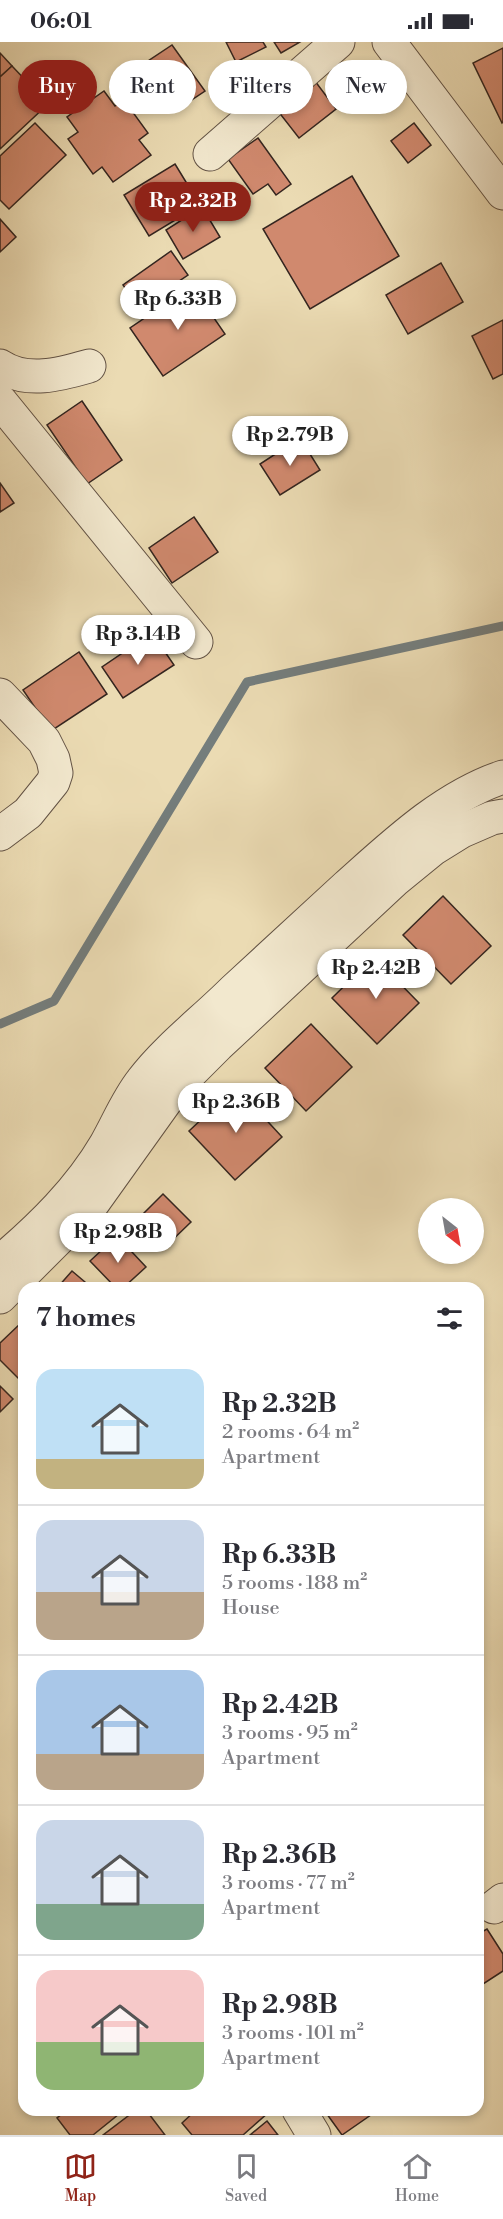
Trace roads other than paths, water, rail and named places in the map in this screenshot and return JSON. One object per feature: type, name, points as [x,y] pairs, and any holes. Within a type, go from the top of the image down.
[{"type":"street","points":[[210,154],[338,42]]},
{"type":"street","points":[[389,42],[503,193]]},
{"type":"street","points":[[0,366],[22,375],[36,377],[89,366]]},
{"type":"street","points":[[0,400],[196,642]]},
{"type":"street","points":[[0,695],[44,741],[53,759],[56,773],[53,782],[36,805],[0,834]]},
{"type":"street","points":[[0,1262],[33,1234],[62,1204],[106,1143],[143,1079],[164,1057],[285,942],[385,853],[456,799],[503,777]]},
{"type":"street","points":[[0,1297],[90,1208],[175,1088],[218,1045],[395,880],[433,849],[462,831],[492,818],[503,816]]},
{"type":"street","points":[[303,2116],[314,2135]]},
{"type":"waterway","points":[[0,1024],[54,1001],[247,682],[503,626]]}]
